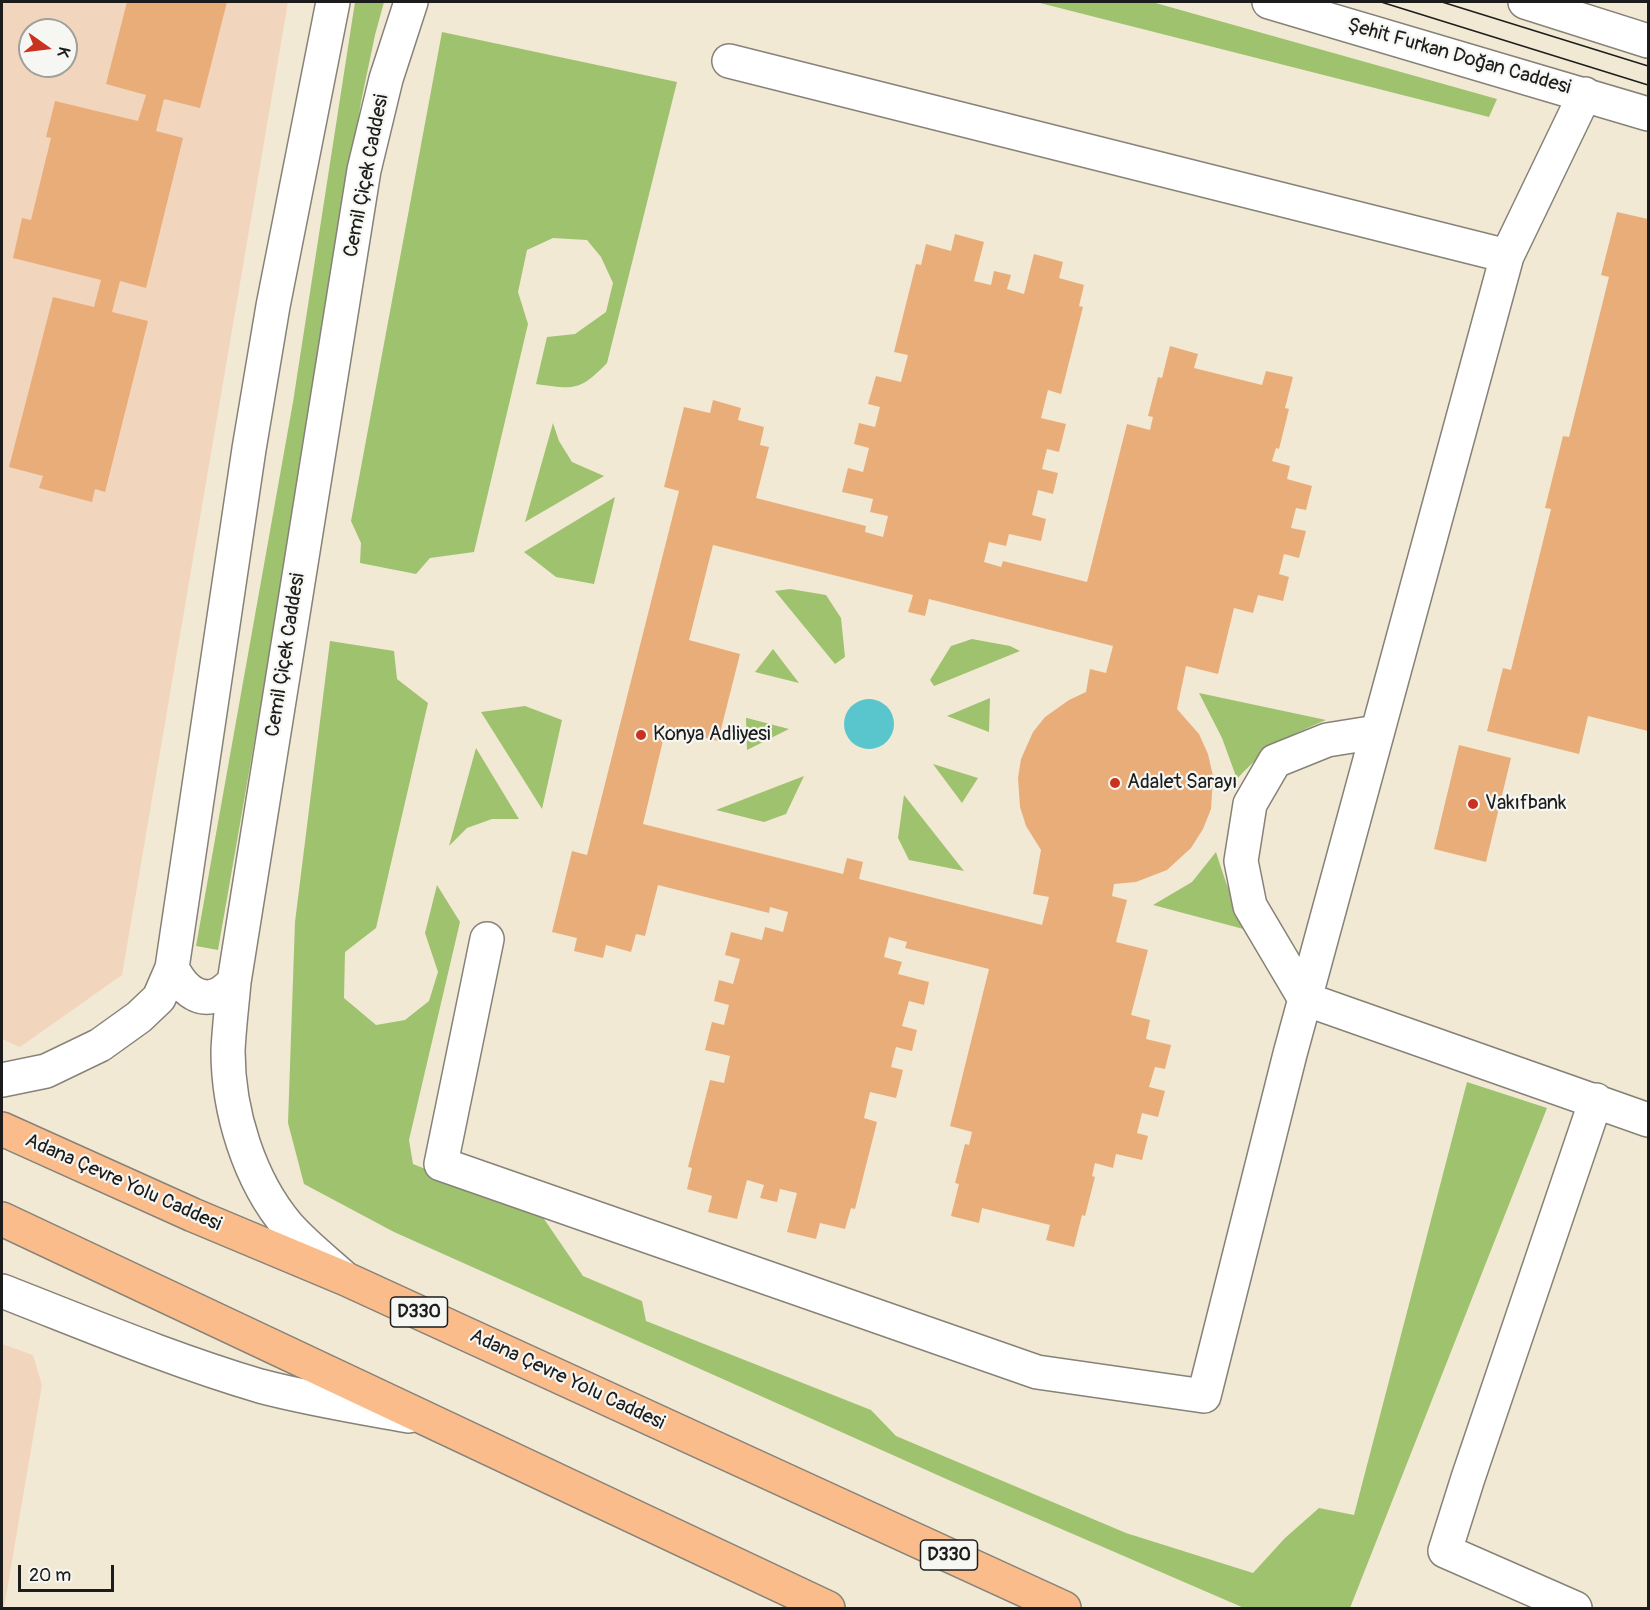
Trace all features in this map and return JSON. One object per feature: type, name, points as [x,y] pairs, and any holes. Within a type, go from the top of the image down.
[{"type":"highway","name":"Adana Çevre Yolu Caddesi","points":[[2,1130],[346,1279],[1064,1608]]},
{"type":"highway","points":[[2,1219],[828,1608]]},
{"type":"street","points":[[2,1080],[46,1071],[109,1039],[139,1017],[159,998],[172,968],[266,350],[333,2]]},
{"type":"street","name":"Cemil Çiçek Caddesi","points":[[346,1279],[289,1227],[274,1208],[262,1187],[248,1156],[239,1127],[228,1052],[234,982],[364,170],[386,79],[411,2]]},
{"type":"street","name":"Şehit Furkan Doğan Caddesi","points":[[1269,2],[1648,114]]},
{"type":"street","points":[[1525,2],[1648,41]]},
{"type":"street","points":[[729,61],[1507,256]]},
{"type":"street","points":[[487,939],[441,1164],[1037,1372],[1204,1396],[1305,999],[1507,256],[1585,94]]},
{"type":"street","points":[[1377,732],[1327,740],[1275,761],[1250,804],[1241,861],[1250,906],[1305,999],[1648,1120]]},
{"type":"street","points":[[172,968],[179,981],[189,992],[203,997],[219,994],[234,982]]},
{"type":"street","points":[[1575,1608],[1445,1551],[1596,1101]]},
{"type":"street","points":[[2,1291],[157,1351],[260,1386],[352,1406],[423,1418]]},
{"type":"shaded area","points":[[2,2],[288,2],[122,975],[20,1047],[2,1039]]},
{"type":"shaded area","points":[[2,1344],[33,1355],[42,1385],[4,1608],[2,1608]]},
{"type":"green space","points":[[355,2],[384,2],[361,102],[313,405],[218,950],[196,946],[293,402]]},
{"type":"green space","points":[[1036,2],[1152,2],[1497,99],[1489,117]]},
{"type":"green space","points":[[442,32],[677,82],[607,363],[582,384],[559,387],[536,384],[547,337],[575,334],[606,312],[613,283],[601,257],[587,240],[553,238],[527,250],[518,292],[528,324],[474,552],[430,558],[416,574],[360,563],[361,543],[351,521]]},
{"type":"green space","points":[[553,423],[559,441],[572,462],[604,476],[525,522]]},
{"type":"green space","points":[[615,497],[594,584],[556,577],[524,552]]},
{"type":"green space","points":[[790,589],[826,595],[841,618],[845,657],[835,664],[775,591]]},
{"type":"green space","points":[[972,639],[1010,646],[1020,651],[934,686],[930,680],[951,646]]},
{"type":"green space","points":[[330,641],[394,651],[397,679],[428,703],[376,928],[345,952],[344,998],[376,1025],[405,1020],[429,1001],[438,972],[425,933],[437,885],[460,922],[409,1140],[413,1164],[542,1216],[583,1276],[642,1301],[646,1321],[871,1410],[896,1436],[1126,1533],[1253,1573],[1285,1538],[1319,1508],[1354,1515],[1467,1082],[1547,1108],[1350,1608],[1244,1608],[962,1486],[394,1232],[304,1184],[288,1123],[295,922]]},
{"type":"green space","points":[[773,649],[799,683],[755,672]]},
{"type":"green space","points":[[1199,693],[1326,720],[1268,750],[1237,779],[1222,738]]},
{"type":"green space","points":[[990,698],[989,732],[947,716]]},
{"type":"green space","points":[[525,706],[562,720],[542,809],[481,712]]},
{"type":"green space","points":[[747,718],[789,729],[747,750]]},
{"type":"green space","points":[[476,748],[519,819],[492,819],[467,828],[449,846]]},
{"type":"green space","points":[[933,764],[978,778],[962,803]]},
{"type":"green space","points":[[804,776],[786,814],[764,822],[716,810]]},
{"type":"green space","points":[[904,795],[964,871],[909,860],[898,838]]},
{"type":"green space","points":[[1216,852],[1234,903],[1251,931],[1153,905],[1192,882]]},
{"type":"water","points":[[869,699],[883,703],[890,710],[894,724],[890,738],[883,745],[869,749],[855,745],[848,738],[844,724],[848,710],[855,703]]},
{"type":"building","points":[[127,2],[227,2],[200,108],[164,99],[156,131],[183,138],[146,288],[120,281],[112,312],[148,321],[105,492],[95,489],[92,502],[39,488],[43,476],[9,467],[53,297],[94,307],[101,280],[13,258],[22,218],[31,220],[51,138],[46,137],[55,101],[138,121],[146,95],[106,84]]},
{"type":"building","points":[[1617,212],[1648,219],[1648,731],[1588,716],[1579,754],[1487,731],[1503,668],[1511,670],[1551,509],[1545,508],[1563,436],[1569,437],[1609,277],[1601,275]]},
{"type":"building","name":"Konya Adliyesi","points":[[955,234],[984,242],[974,281],[991,285],[994,271],[1011,275],[1007,289],[1024,294],[1034,254],[1063,262],[1059,278],[1084,285],[1079,306],[1083,307],[1061,394],[1048,390],[1041,418],[1066,424],[1059,452],[1047,449],[1042,469],[1058,473],[1053,494],[1038,490],[1032,515],[1046,519],[1041,541],[1009,534],[1006,546],[989,542],[984,562],[1001,567],[1003,561],[1087,582],[1127,424],[1150,430],[1153,417],[1148,416],[1158,377],[1162,378],[1170,346],[1198,354],[1194,368],[1262,385],[1266,371],[1293,377],[1285,408],[1289,409],[1279,449],[1276,448],[1272,461],[1290,466],[1287,479],[1312,486],[1306,510],[1296,508],[1291,528],[1306,531],[1299,558],[1284,554],[1279,574],[1289,577],[1283,601],[1258,595],[1253,613],[1234,608],[1218,674],[1186,666],[1177,709],[1199,734],[1208,754],[1213,776],[1211,809],[1203,829],[1191,848],[1167,870],[1136,882],[1114,884],[1112,896],[1127,900],[1116,942],[1148,950],[1131,1015],[1150,1020],[1146,1039],[1171,1045],[1165,1069],[1155,1067],[1149,1087],[1165,1091],[1158,1117],[1142,1113],[1137,1133],[1148,1136],[1142,1160],[1116,1154],[1113,1168],[1095,1163],[1092,1176],[1095,1177],[1074,1247],[1046,1240],[1050,1225],[982,1208],[979,1223],[951,1216],[959,1184],[955,1183],[965,1144],[969,1145],[972,1132],[950,1126],[989,969],[905,948],[907,942],[889,937],[884,957],[902,962],[898,974],[929,982],[924,1005],[909,1001],[902,1026],[917,1030],[912,1051],[896,1047],[891,1067],[903,1070],[896,1098],[870,1092],[864,1118],[877,1122],[855,1209],[851,1208],[845,1229],[820,1223],[816,1239],[787,1232],[797,1193],[780,1189],[777,1202],[760,1198],[764,1185],[747,1180],[737,1219],[708,1212],[712,1196],[687,1189],[692,1168],[688,1167],[710,1080],[724,1083],[730,1056],[705,1050],[712,1022],[724,1025],[729,1005],[714,1001],[719,980],[733,984],[740,959],[725,955],[731,932],[762,940],[765,927],[783,932],[788,912],[770,907],[769,913],[658,885],[645,936],[636,934],[631,952],[606,945],[603,958],[574,951],[577,938],[552,932],[572,851],[587,855],[679,491],[664,487],[684,407],[710,413],[713,400],[741,408],[738,420],[764,427],[760,445],[769,447],[756,498],[866,526],[865,532],[883,537],[888,516],[870,512],[873,499],[842,492],[848,468],[863,472],[869,448],[854,444],[859,423],[875,427],[880,407],[868,404],[876,376],[901,382],[908,355],[894,352],[916,264],[921,265],[926,244],[951,251]],"holes":[[[713,545],[913,595],[908,612],[925,616],[929,599],[1113,646],[1106,673],[1090,669],[1086,692],[1069,700],[1045,717],[1033,732],[1021,759],[1018,778],[1020,807],[1026,826],[1041,850],[1033,894],[1049,897],[1042,925],[859,879],[863,862],[847,858],[843,874],[643,824],[666,728],[718,741],[740,654],[689,640]]]},
{"type":"building","name":"Vakıfbank","points":[[1459,745],[1511,758],[1486,862],[1434,849]]},
{"type":"tram line","points":[[1381,2],[1648,85]]},
{"type":"tram line","points":[[1442,2],[1648,66]]},
{"type":"place","name":"Konya Adliyesi","points":[[641,735]]},
{"type":"place","name":"Adalet Sarayı","points":[[1115,783]]},
{"type":"place","name":"Vakıfbank","points":[[1473,804]]}]
